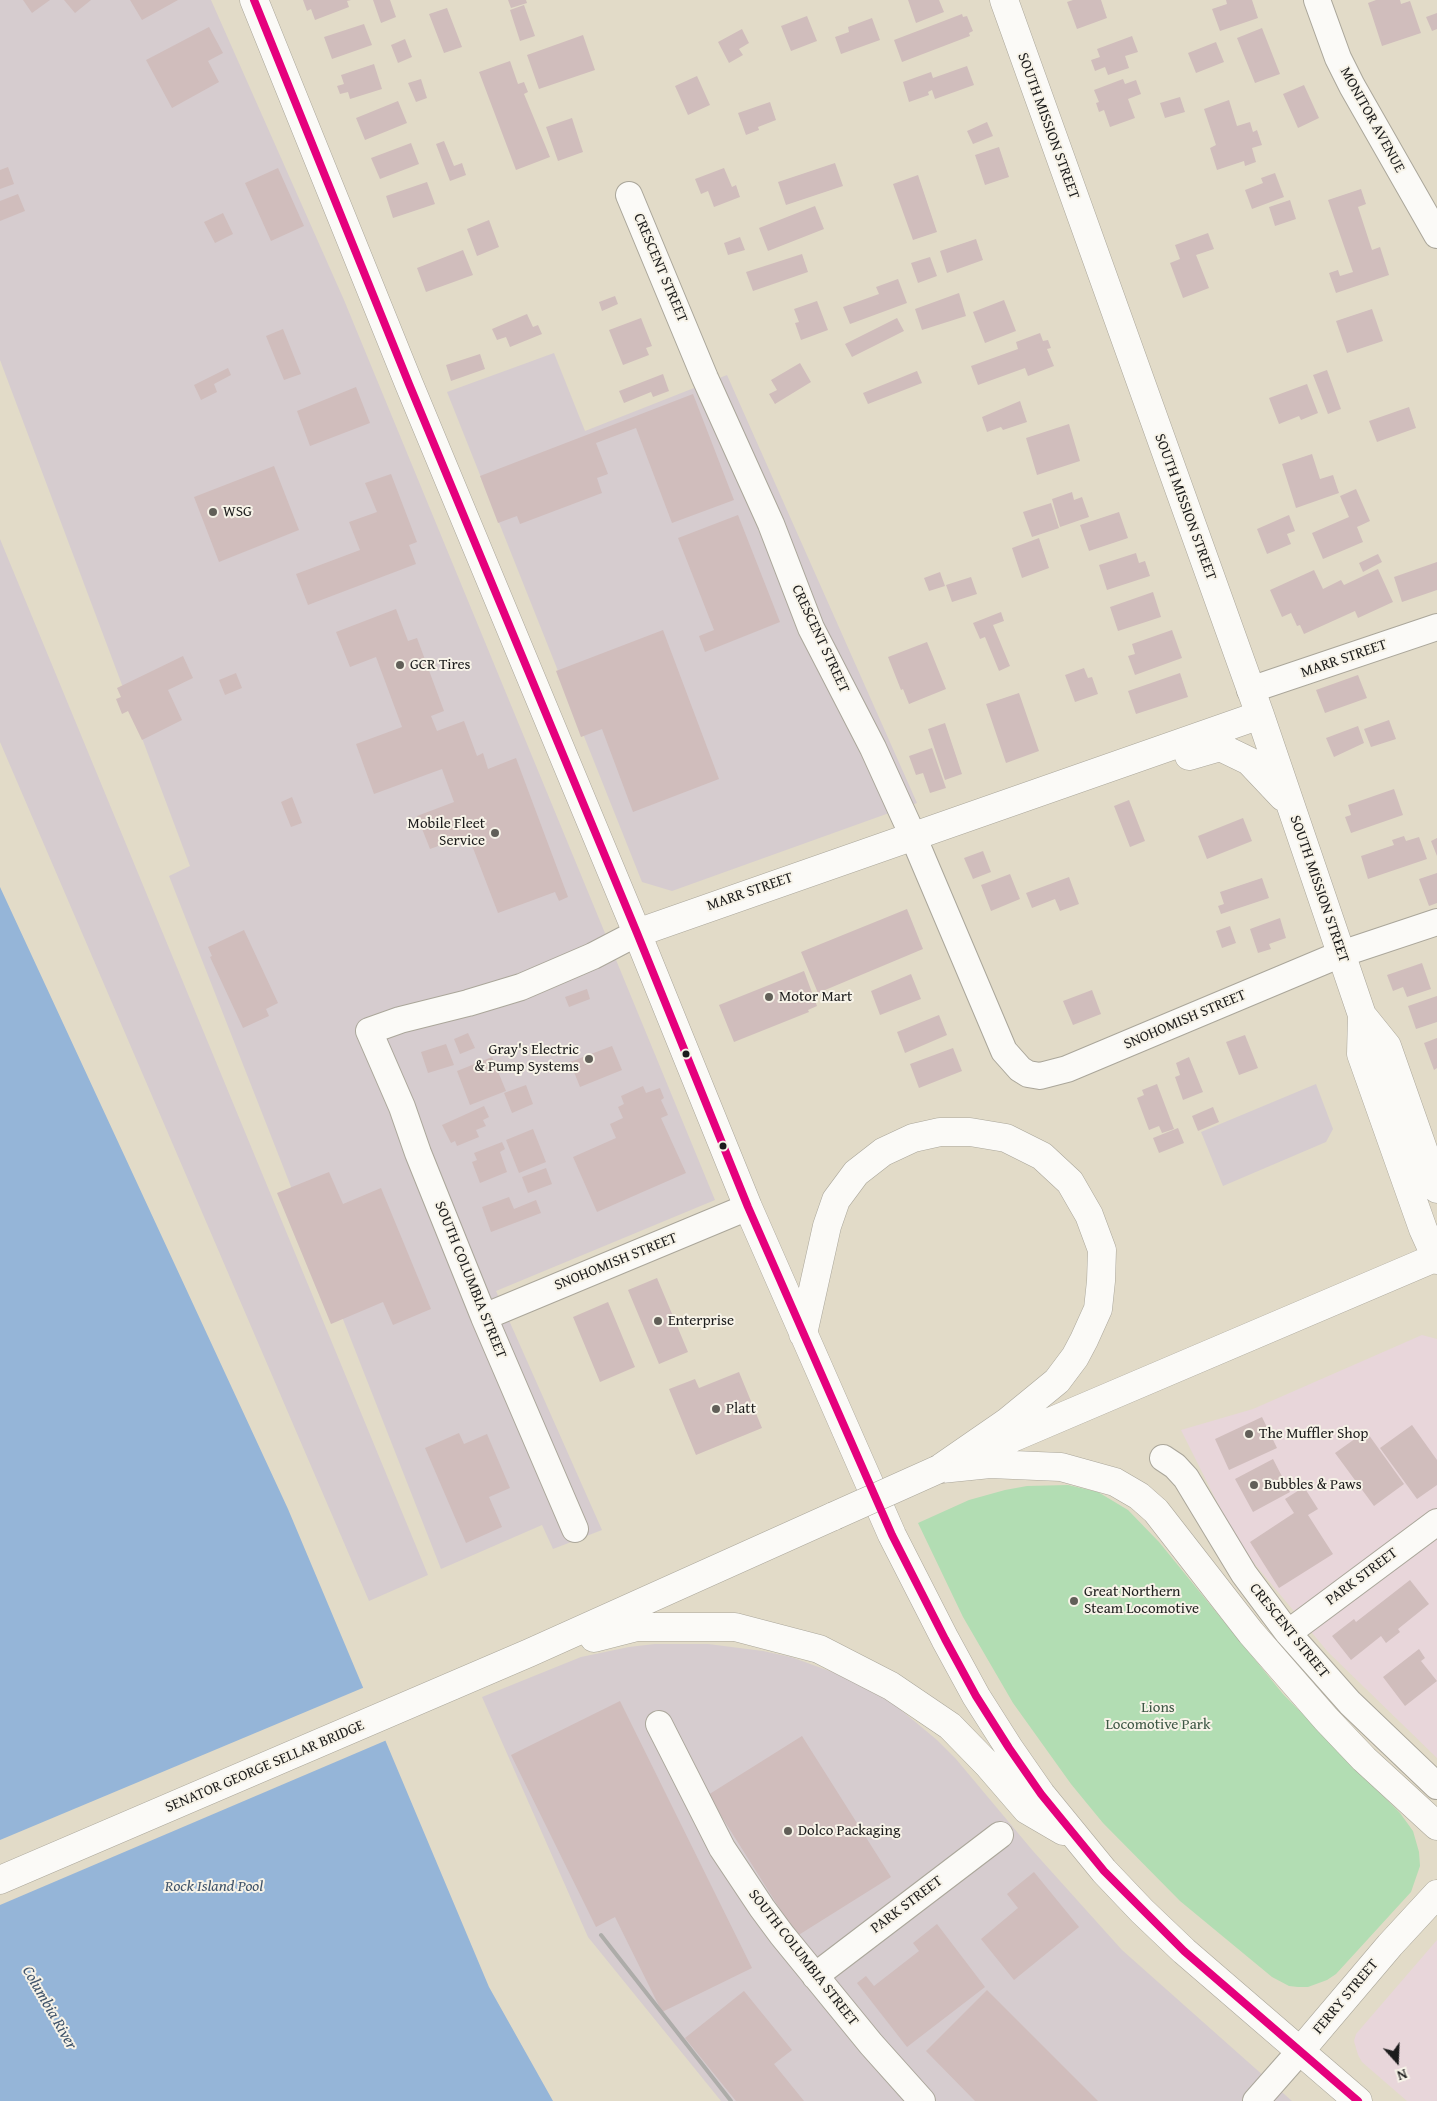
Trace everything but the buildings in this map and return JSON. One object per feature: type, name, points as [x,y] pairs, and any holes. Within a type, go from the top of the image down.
[{"type":"main road","points":[[254,0],[405,375],[637,933],[748,1207],[892,1535],[944,1639],[976,1696],[1009,1748],[1074,1836],[1142,1911],[1176,1944],[1358,2101]]},
{"type":"main road","name":"SOUTH MISSION STREET","points":[[1004,0],[1255,703],[1362,1015],[1387,1046],[1437,1189]]},
{"type":"main road","name":"MARR STREET","points":[[637,933],[1135,760],[1255,703]]},
{"type":"main road","points":[[1135,760],[1152,767],[1220,747],[1249,761],[1290,804]]},
{"type":"main road","name":"SOUTH MISSION STREET","points":[[1362,1015],[1361,1054],[1423,1229],[1437,1258]]},
{"type":"main road","points":[[803,1334],[827,1226],[836,1200],[856,1173],[883,1152],[913,1138],[940,1132],[970,1132],[1006,1138],[1042,1156],[1070,1182],[1089,1216],[1102,1250],[1102,1280],[1098,1309],[1084,1340],[1075,1356],[1056,1381],[1007,1422],[939,1469]]},
{"type":"main road","points":[[529,1653],[939,1469],[1437,1258]]},
{"type":"main road","points":[[939,1469],[990,1464],[1061,1467],[1115,1482],[1139,1496],[1160,1517],[1251,1633],[1326,1719],[1364,1759],[1437,1826]]},
{"type":"main road","points":[[529,1653],[637,1627],[735,1627],[819,1649],[891,1686],[950,1726],[989,1766],[1026,1810],[1074,1836]]},
{"type":"main road","name":"SENATOR GEORGE SELLAR BRIDGE","points":[[0,1880],[529,1653]]},
{"type":"main road","name":"FERRY STREET","points":[[1301,2050],[1390,1945],[1437,1894]]},
{"type":"street","name":"MONITOR AVENUE","points":[[1317,0],[1338,58],[1352,86],[1437,235]]},
{"type":"street","name":"CRESCENT STREET","points":[[629,194],[706,378],[771,524],[811,628],[873,748],[913,836],[1004,1051],[1020,1069],[1028,1074]]},
{"type":"street","name":"MARR STREET","points":[[1255,703],[1437,627]]},
{"type":"street","name":"SNOHOMISH STREET","points":[[1028,1074],[1040,1076],[1068,1069],[1341,954],[1437,922]]},
{"type":"street","name":"MARR STREET","points":[[369,1031],[400,1020],[521,987],[593,956],[637,933]]},
{"type":"street","name":"SOUTH COLUMBIA STREET","points":[[369,1031],[402,1107],[418,1153],[484,1317],[575,1529]]},
{"type":"street","name":"SNOHOMISH STREET","points":[[484,1317],[748,1207]]},
{"type":"street","name":"CRESCENT STREET","points":[[1163,1458],[1175,1466],[1186,1478],[1244,1574],[1288,1633],[1342,1694],[1437,1786]]},
{"type":"street","name":"PARK STREET","points":[[1288,1633],[1437,1522]]},
{"type":"street","name":"SOUTH COLUMBIA STREET","points":[[659,1724],[722,1848],[782,1935],[871,2044],[922,2101]]},
{"type":"street","name":"PARK STREET","points":[[815,1976],[1000,1835]]},
{"type":"street","name":"FERRY STREET","points":[[1256,2101],[1301,2050]]},
{"type":"shaded area","points":[[0,0],[211,0],[344,300],[715,1200],[496,1291],[602,1530],[553,1549],[542,1525],[441,1569],[169,876],[190,866],[0,360]]},
{"type":"shaded area","points":[[554,353],[585,431],[727,375],[917,803],[672,891],[642,882],[447,392]]},
{"type":"shaded area","points":[[0,539],[428,1575],[369,1601],[0,742]]},
{"type":"shaded area","points":[[1316,1084],[1333,1129],[1326,1142],[1223,1186],[1201,1132]]},
{"type":"shaded area","points":[[1422,1335],[1437,1339],[1437,1758],[1328,1652],[1238,1544],[1181,1430],[1253,1409]]},
{"type":"shaded area","points":[[655,1644],[708,1644],[763,1651],[791,1657],[846,1677],[895,1705],[937,1740],[956,1759],[1033,1851],[1122,1950],[1292,2101],[721,2101],[588,1937],[482,1697],[581,1657],[629,1647]]},
{"type":"shaded area","points":[[1437,1940],[1437,2101],[1407,2101],[1362,2062],[1354,2041],[1356,2034]]},
{"type":"green space","name":"Lions Locomotive Park","points":[[1068,1485],[1098,1492],[1128,1510],[1159,1542],[1283,1694],[1400,1813],[1413,1831],[1419,1852],[1420,1866],[1411,1892],[1336,1974],[1327,1980],[1308,1987],[1298,1987],[1289,1986],[1272,1977],[1180,1901],[1103,1823],[1071,1784],[1013,1703],[963,1617],[918,1523],[969,1500],[1005,1490],[1027,1486]]},
{"type":"water","name":"Rock Island Pool","points":[[0,887],[288,1509],[489,1987],[553,2101],[0,2101]]},
{"type":"pier","points":[[365,1687],[387,1740],[0,1905],[0,1840]]},
{"type":"railway","points":[[601,1935],[731,2101]]},
{"type":"transit line","points":[[254,0],[409,384],[637,933],[748,1207],[892,1535],[945,1639],[976,1696],[1009,1748],[1041,1794],[1104,1871],[1184,1951],[1358,2101]]},
{"type":"place","name":"WSG","points":[[213,512]]},
{"type":"place","name":"GCR Tires","points":[[400,665]]},
{"type":"place","name":"Mobile Fleet Service","points":[[495,833]]},
{"type":"place","name":"Motor Mart","points":[[769,997]]},
{"type":"place","name":"Gray's Electric & Pump Systems","points":[[589,1059]]},
{"type":"place","name":"Enterprise","points":[[658,1321]]},
{"type":"place","name":"Platt","points":[[716,1409]]},
{"type":"place","name":"The Muffler Shop","points":[[1249,1434]]},
{"type":"place","name":"Bubbles & Paws","points":[[1254,1485]]},
{"type":"place","name":"Great Northern Steam Locomotive","points":[[1074,1601]]},
{"type":"place","name":"Dolco Packaging","points":[[788,1831]]},
{"type":"water label","name":"Columbia River","points":[[49,2008]]}]
